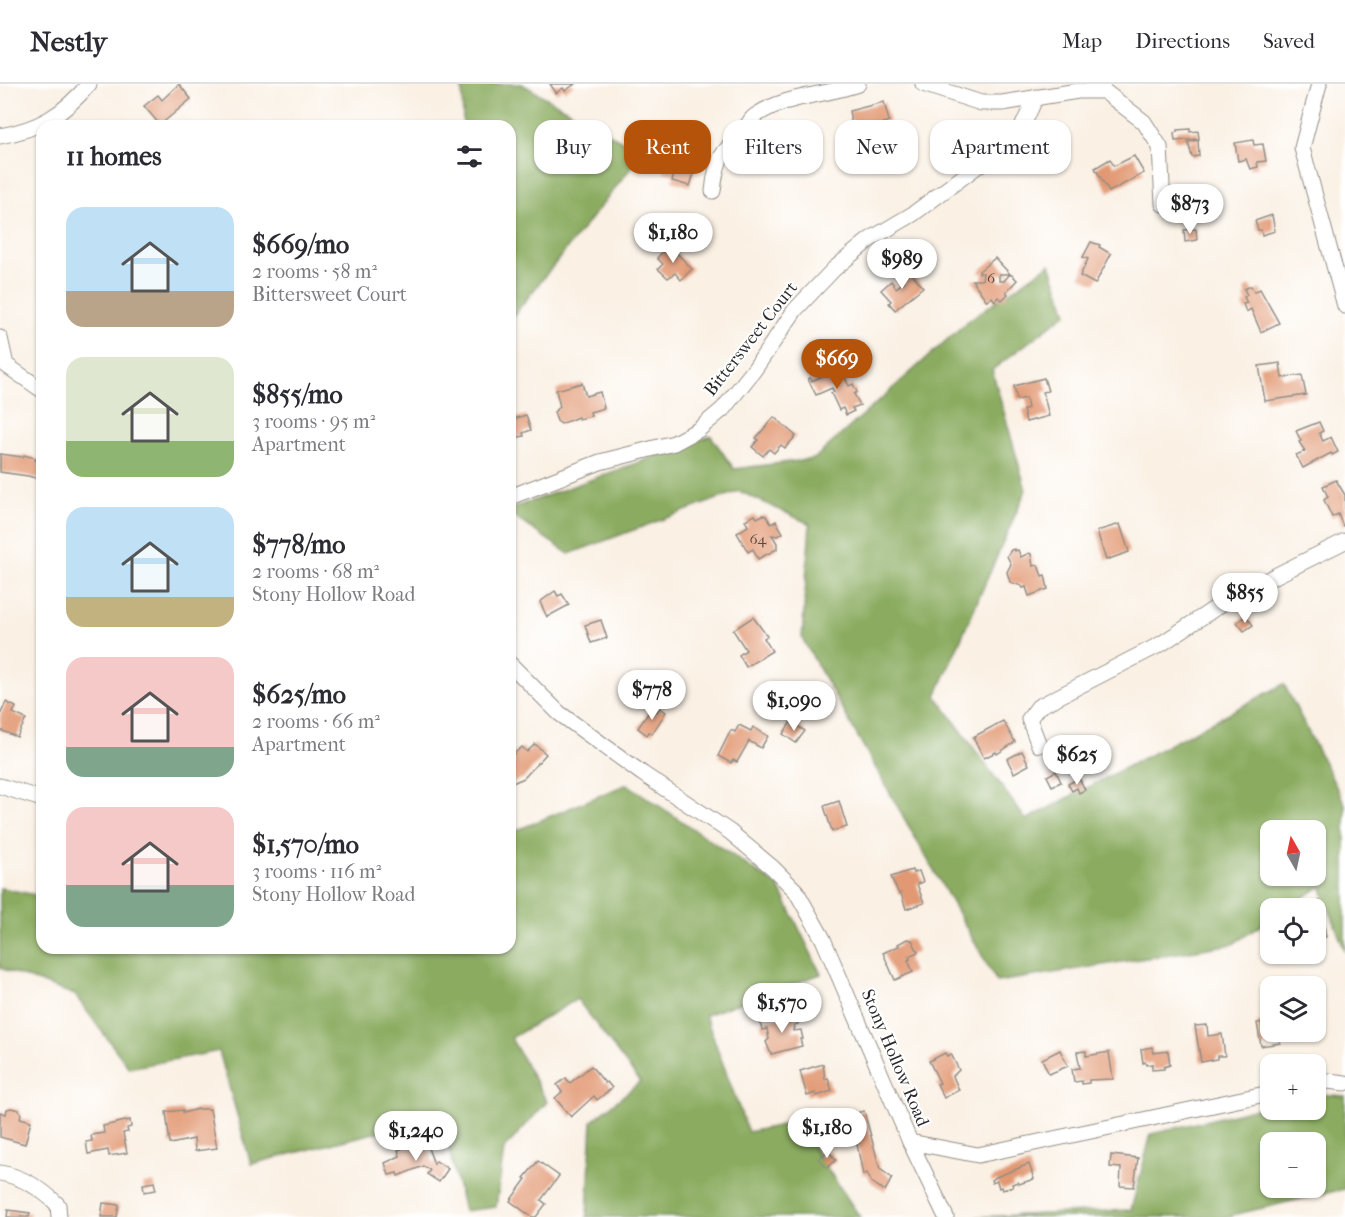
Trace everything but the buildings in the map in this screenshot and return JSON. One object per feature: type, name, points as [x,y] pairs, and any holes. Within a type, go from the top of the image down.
[{"type":"street","points":[[47,120],[59,114],[89,84]]},
{"type":"street","points":[[713,191],[716,167],[721,157],[753,117],[786,101],[858,84]]},
{"type":"street","points":[[923,84],[981,102],[1002,103],[1078,91],[1104,91],[1144,122],[1160,147],[1163,204]]},
{"type":"street","points":[[1318,84],[1302,148],[1345,306]]},
{"type":"street","name":"Bittersweet Court","points":[[516,495],[600,462],[674,443],[698,430],[723,409],[754,370],[795,310],[834,269],[869,240],[912,214],[1018,136],[1036,97]]},
{"type":"street","points":[[0,135],[26,131],[36,126]]},
{"type":"street","points":[[0,338],[3,367],[36,386]]},
{"type":"street","points":[[1039,745],[1029,719],[1038,707],[1161,644],[1228,599],[1345,541]]},
{"type":"street","name":"Stony Hollow Road","points":[[516,671],[559,713],[643,774],[730,832],[773,868],[796,891],[823,939],[910,1142],[978,1155],[1260,1095]]},
{"type":"street","points":[[0,786],[36,798]]},
{"type":"street","points":[[1326,1081],[1345,1083]]},
{"type":"street","points":[[910,1142],[946,1217]]},
{"type":"street","points":[[0,1173],[45,1191],[58,1205],[58,1217]]},
{"type":"green space","points":[[462,84],[522,84],[585,120],[534,120],[534,174],[612,174],[612,135],[624,142],[624,174],[626,174],[516,312],[516,120],[463,120]]},
{"type":"green space","points":[[1050,264],[1067,313],[992,370],[1026,490],[936,696],[1026,820],[1284,684],[1345,804],[1345,952],[1321,886],[1303,898],[1260,898],[1260,926],[1233,944],[997,982],[802,638],[810,524],[739,491],[569,554],[516,518],[516,507],[711,436],[734,469],[814,459],[969,320]]},
{"type":"green space","points":[[627,784],[779,887],[821,974],[705,1015],[748,1132],[796,1122],[860,1217],[587,1217],[592,1121],[640,1082],[577,999],[511,1038],[547,1102],[504,1149],[496,1207],[464,1211],[441,1116],[251,1164],[219,1051],[129,1068],[75,995],[0,968],[0,888],[36,895],[36,954],[516,954],[516,830]]},
{"type":"green space","points":[[1326,1095],[1345,1096],[1345,1189],[1326,1193],[1326,1132],[1260,1132],[1260,1198],[1306,1198],[1232,1215],[1232,1217],[976,1217],[1131,1210],[1151,1134],[1260,1107],[1260,1120],[1326,1120]]}]
